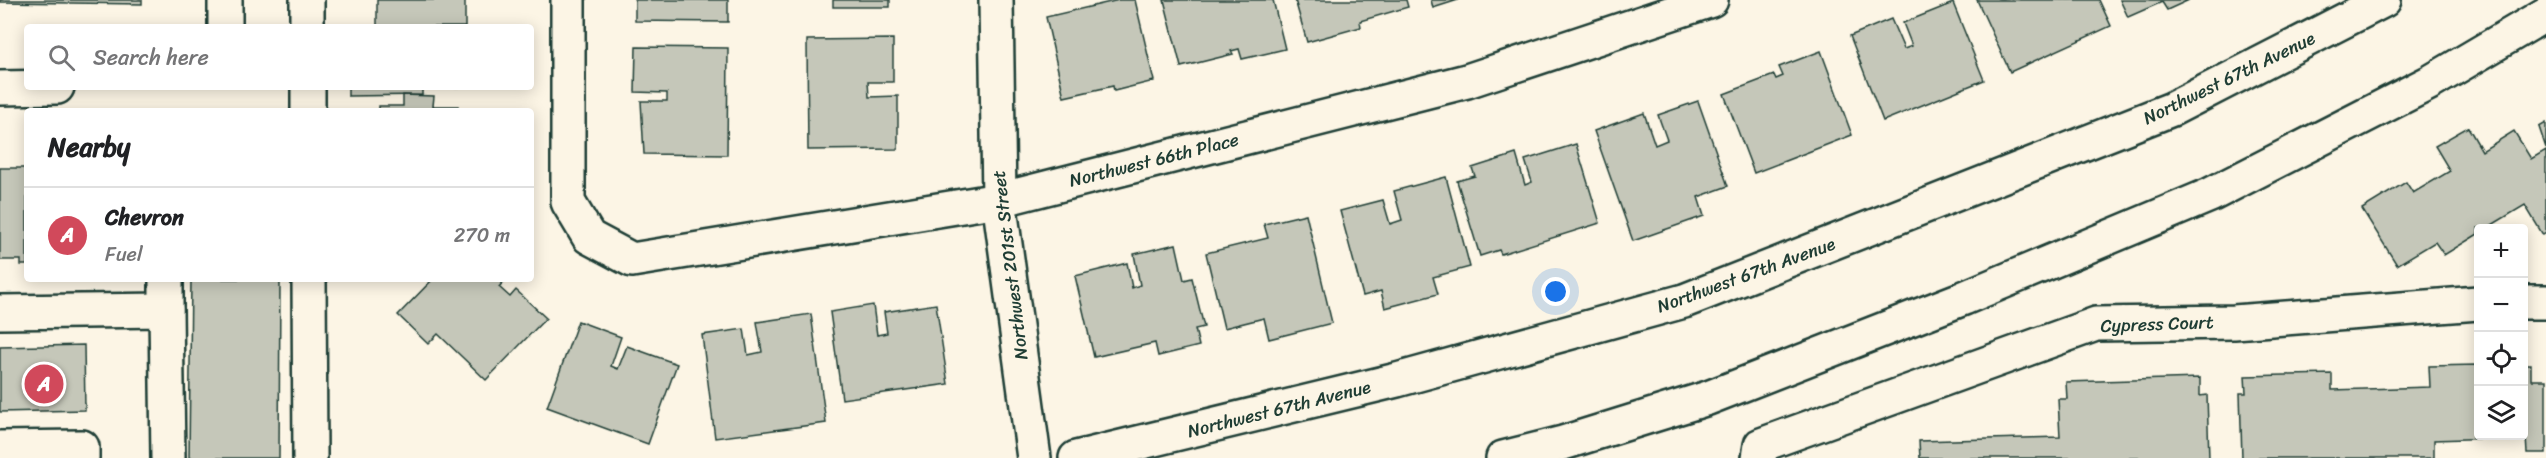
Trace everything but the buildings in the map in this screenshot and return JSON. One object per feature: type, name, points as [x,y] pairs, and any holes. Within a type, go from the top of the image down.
[{"type":"street","points":[[225,0],[225,24]]},
{"type":"street","points":[[307,0],[307,24]]},
{"type":"street","name":"Northwest 66th Place","points":[[568,0],[568,202],[589,237],[632,260],[999,200],[1467,81],[1711,0]]},
{"type":"street","name":"Northwest 201st Street","points":[[996,0],[999,200],[1034,458]]},
{"type":"street","name":"Northwest 67th Avenue","points":[[1076,458],[1397,380],[1684,301],[2172,109],[2384,0]]},
{"type":"street","points":[[1503,458],[1563,443],[1708,398],[1964,298],[2210,195],[2429,83],[2546,14]]},
{"type":"street","points":[[0,87],[24,87]]},
{"type":"street","points":[[308,90],[308,108]]},
{"type":"street","points":[[309,282],[310,458]]},
{"type":"street","points":[[0,312],[166,295],[168,458]]},
{"type":"street","points":[[2528,302],[2546,302]]},
{"type":"street","name":"Cypress Court","points":[[1759,458],[1761,445],[2096,324],[2234,322],[2474,303]]},
{"type":"street","points":[[0,448],[82,447],[82,458]]},
{"type":"place","name":"Chevron","points":[[44,384]]}]
